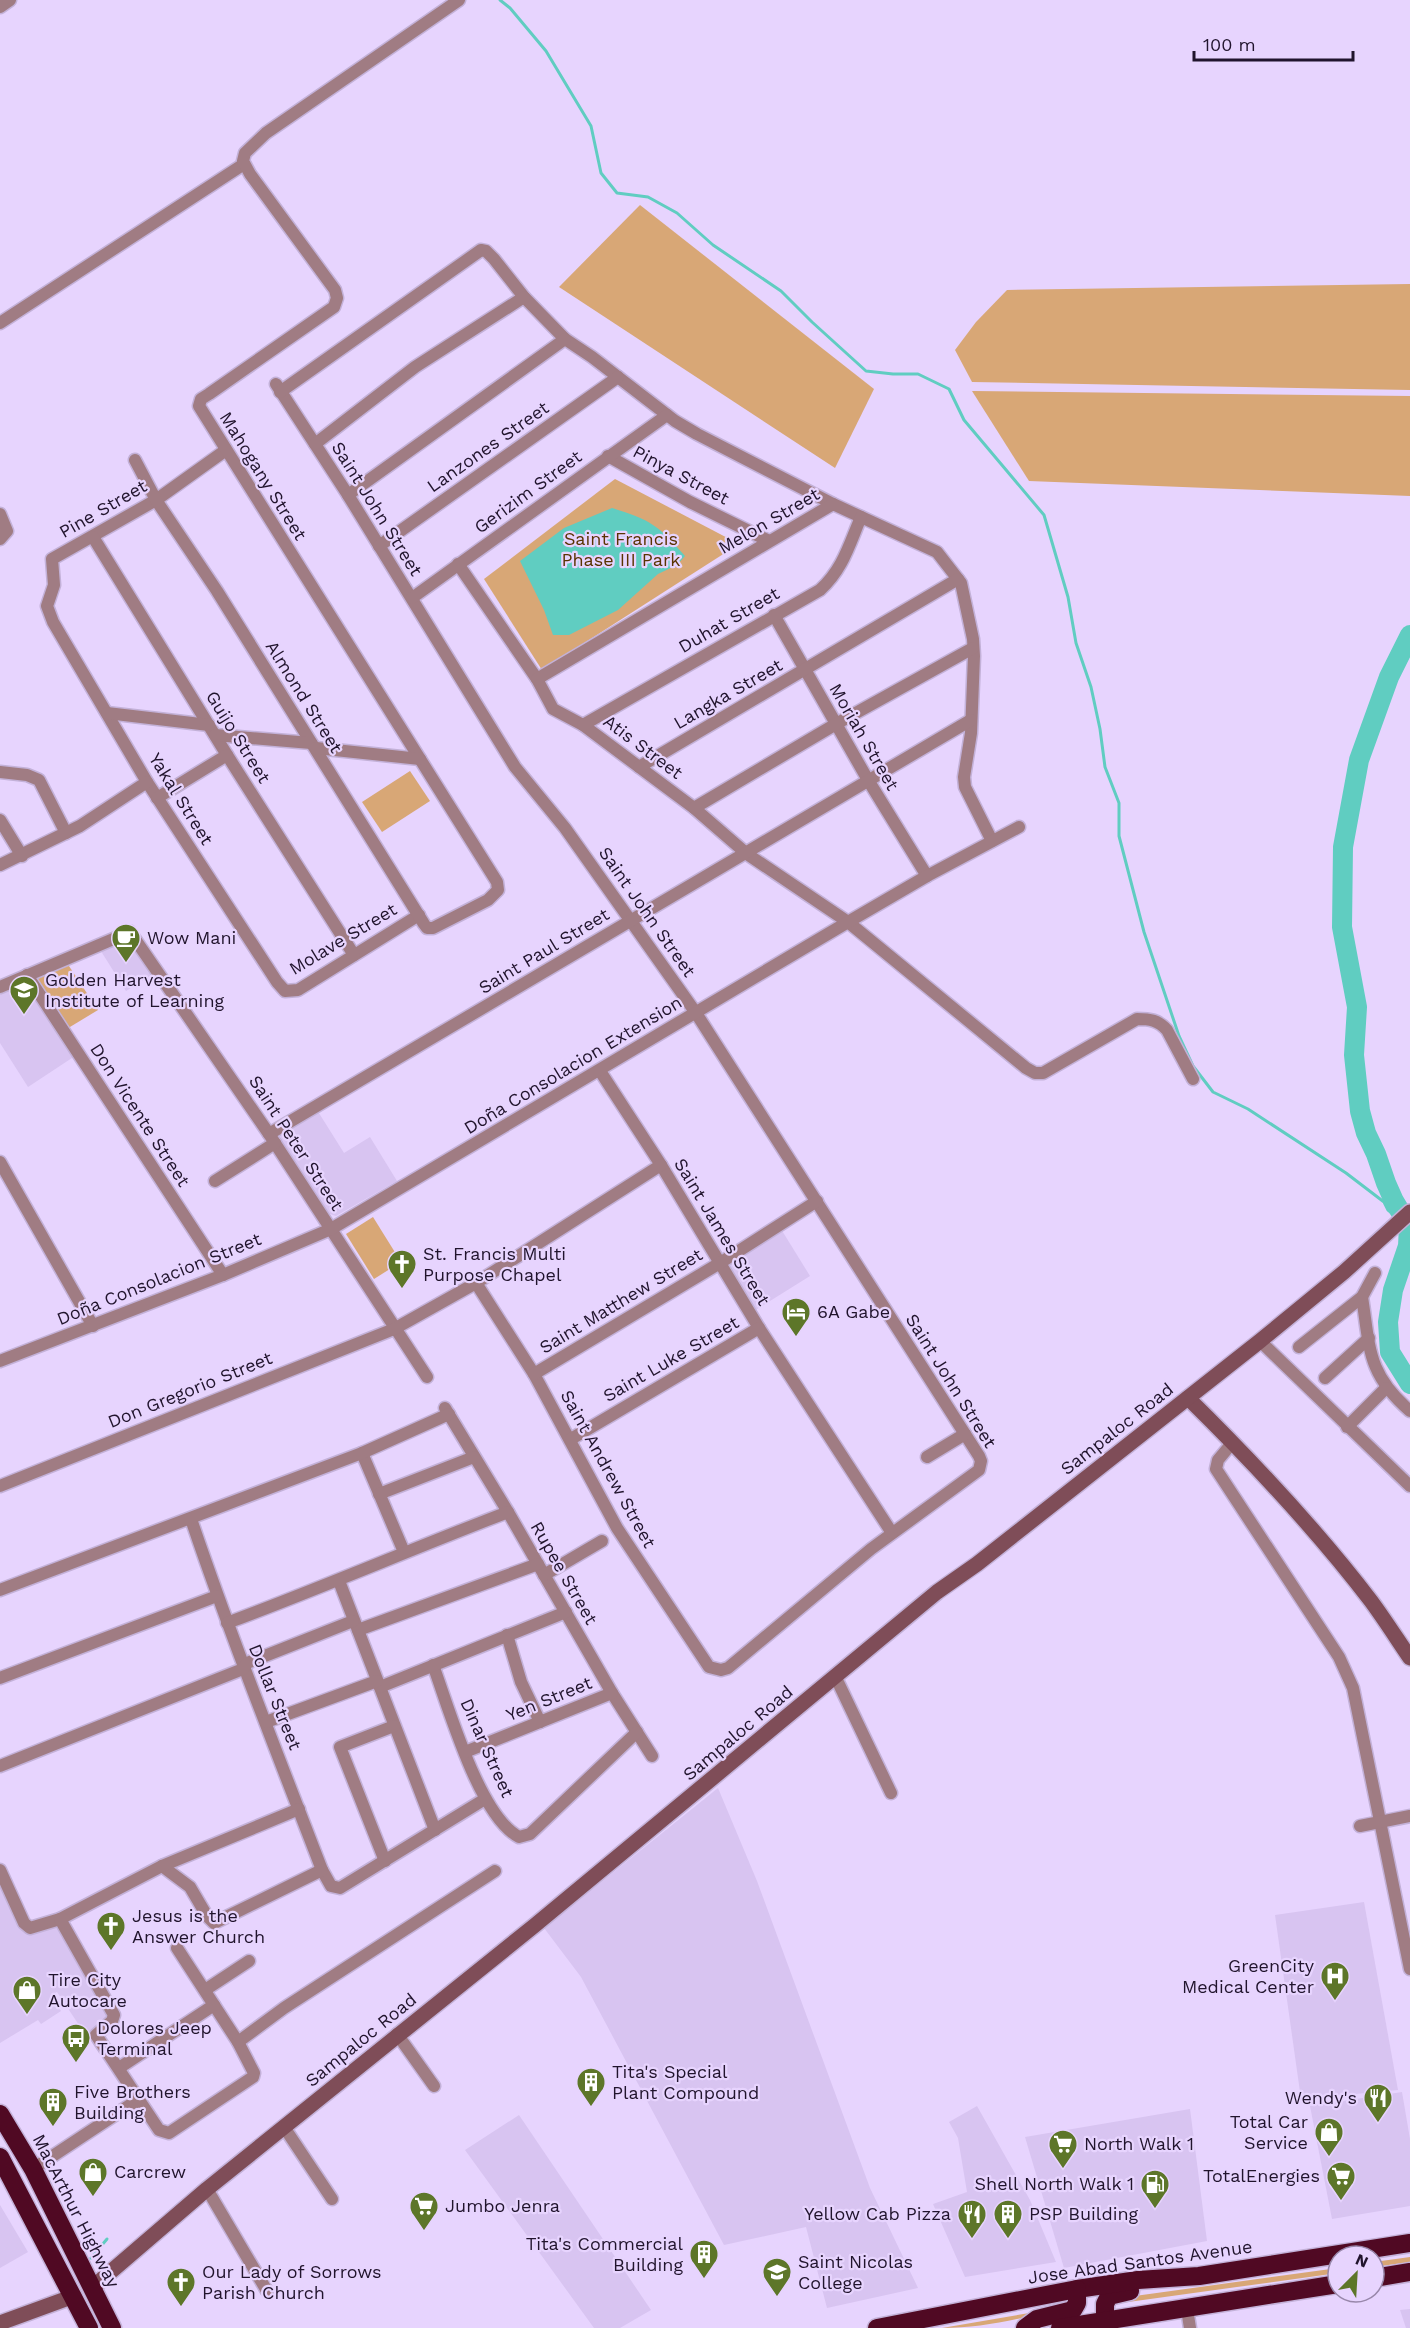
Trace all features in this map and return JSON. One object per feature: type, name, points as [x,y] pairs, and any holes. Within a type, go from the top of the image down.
[{"type":"highway","name":"MacArthur Highway","points":[[0,2114],[33,2169],[112,2328]]},
{"type":"highway","points":[[0,2157],[64,2300],[89,2328]]},
{"type":"highway","name":"Jose Abad Santos Avenue","points":[[877,2328],[1077,2289],[1138,2280],[1198,2276],[1410,2243]]},
{"type":"highway","points":[[1386,2276],[1410,2272]]},
{"type":"highway","points":[[1105,2321],[1105,2304],[1109,2296],[1136,2289],[1138,2280]]},
{"type":"highway","points":[[1060,2328],[1326,2286]]},
{"type":"highway","points":[[1025,2328],[1037,2319],[1072,2310],[1077,2303],[1077,2289]]},
{"type":"street","points":[[0,7],[10,0]]},
{"type":"street","points":[[0,322],[244,164],[245,153],[266,133],[459,0]]},
{"type":"street","name":"Mahogany Street","points":[[244,164],[335,290],[337,298],[334,306],[201,399],[199,406],[497,882],[498,890],[488,900],[433,928],[424,924],[419,915]]},
{"type":"street","name":"Saint John Street","points":[[524,297],[494,259],[486,251],[481,250],[278,388],[348,495],[515,767],[565,828],[696,1013],[979,1456],[981,1466],[976,1473],[892,1533]]},
{"type":"street","points":[[315,444],[415,367],[524,297],[565,339],[667,415],[697,434],[833,504]]},
{"type":"street","points":[[348,495],[565,339]]},
{"type":"street","name":"Lanzones Street","points":[[379,546],[618,377]]},
{"type":"street","name":"Gerizim Street","points":[[411,598],[667,415]]},
{"type":"street","name":"Pine Street","points":[[53,622],[47,606],[54,585],[52,559],[156,500],[226,450]]},
{"type":"street","name":"Pinya Street","points":[[608,456],[690,502],[769,541]]},
{"type":"street","name":"Almond Street","points":[[135,460],[156,500],[217,591],[419,915]]},
{"type":"street","name":"Melon Street","points":[[537,679],[833,504],[937,552],[962,583],[973,648],[971,720],[964,777],[965,787],[992,841]]},
{"type":"street","points":[[0,514],[3,535]]},
{"type":"street","name":"Duhat Street","points":[[583,724],[820,590],[834,577],[842,563],[861,517]]},
{"type":"street","name":"Guijo Street","points":[[93,537],[354,955]]},
{"type":"street","name":"Atis Street","points":[[458,564],[537,679],[553,709],[583,724],[694,808],[747,854],[848,922],[1006,1053],[1035,1072],[1043,1073],[1137,1019],[1151,1019],[1167,1030],[1193,1079]]},
{"type":"street","name":"Langka Street","points":[[639,767],[958,579]]},
{"type":"street","name":"Moriah Street","points":[[774,615],[868,780],[927,876]]},
{"type":"street","name":"Yakal Street","points":[[53,622],[157,798],[285,991]]},
{"type":"street","points":[[694,808],[973,648]]},
{"type":"street","points":[[107,713],[314,746],[420,759]]},
{"type":"street","name":"Saint Paul Street","points":[[214,1181],[272,1138],[630,921],[971,720]]},
{"type":"street","points":[[157,798],[227,755]]},
{"type":"street","points":[[0,772],[27,775],[39,780],[66,833]]},
{"type":"street","points":[[0,865],[96,817],[147,782]]},
{"type":"street","points":[[0,820],[22,856]]},
{"type":"street","name":"Doña Consolacion Extension","points":[[331,1229],[848,922],[927,876],[1019,827]]},
{"type":"street","name":"Molave Street","points":[[285,991],[298,990],[419,915]]},
{"type":"street","name":"Saint Peter Street","points":[[27,975],[130,932],[272,1138],[427,1377]]},
{"type":"street","points":[[0,987],[27,975]]},
{"type":"street","name":"Don Vicente Street","points":[[27,975],[223,1275]]},
{"type":"street","name":"Saint James Street","points":[[600,1071],[661,1165],[759,1328],[892,1533]]},
{"type":"street","points":[[0,1162],[93,1326]]},
{"type":"street","name":"Don Gregorio Street","points":[[0,1486],[394,1329],[476,1283],[661,1165]]},
{"type":"street","name":"Saint Matthew Street","points":[[534,1374],[720,1263],[817,1201]]},
{"type":"street","name":"Sampaloc Road","points":[[93,2287],[207,2189],[534,1926],[937,1592],[976,1564],[1260,1341],[1344,1272],[1410,1212]]},
{"type":"street","name":"Doña Consolacion Street","points":[[0,1361],[223,1275],[331,1229]]},
{"type":"street","points":[[1299,1347],[1362,1297],[1375,1273]]},
{"type":"street","name":"Saint Andrew Street","points":[[476,1283],[534,1374],[617,1528],[705,1665],[714,1669],[728,1668],[892,1533]]},
{"type":"street","points":[[1362,1297],[1372,1359],[1378,1375],[1386,1388],[1410,1411]]},
{"type":"street","name":"Saint Luke Street","points":[[571,1439],[759,1328]]},
{"type":"street","points":[[1325,1378],[1368,1338]]},
{"type":"street","points":[[1260,1341],[1347,1427],[1408,1478]]},
{"type":"street","points":[[1347,1427],[1386,1388]]},
{"type":"street","points":[[1188,1398],[1233,1442],[1312,1528],[1372,1603],[1410,1658]]},
{"type":"street","name":"Rupee Street","points":[[362,1453],[446,1411],[508,1512],[612,1693],[652,1756]]},
{"type":"street","points":[[927,1457],[965,1434]]},
{"type":"street","points":[[1233,1442],[1218,1460],[1215,1469],[1339,1657],[1347,1674],[1360,1718],[1410,1970]]},
{"type":"street","points":[[0,1590],[362,1453],[404,1552]]},
{"type":"street","points":[[380,1494],[474,1457]]},
{"type":"street","points":[[227,1623],[339,1581],[404,1552],[508,1512]]},
{"type":"street","name":"Dollar Street","points":[[190,1519],[243,1669],[266,1722],[322,1870],[331,1886],[340,1888],[385,1862]]},
{"type":"street","points":[[544,1575],[602,1541]]},
{"type":"street","points":[[0,1766],[243,1669],[247,1663],[538,1564]]},
{"type":"street","points":[[339,1581],[435,1830]]},
{"type":"street","points":[[0,1678],[217,1596]]},
{"type":"street","points":[[266,1722],[433,1665],[566,1612]]},
{"type":"street","points":[[507,1635],[521,1682],[540,1722]]},
{"type":"street","name":"Dinar Street","points":[[433,1665],[485,1799],[510,1833],[519,1837],[530,1834],[636,1732]]},
{"type":"street","points":[[836,1678],[891,1793]]},
{"type":"street","name":"Yen Street","points":[[465,1752],[612,1693]]},
{"type":"street","points":[[394,1726],[340,1747],[385,1862],[485,1799]]},
{"type":"street","points":[[0,1870],[24,1923],[30,1928],[60,1919],[162,1866],[299,1809]]},
{"type":"street","points":[[1360,1826],[1410,1816]]},
{"type":"street","points":[[162,1866],[190,1887],[207,1916],[214,1923],[322,1870]]},
{"type":"street","points":[[238,2042],[284,2008],[495,1871]]},
{"type":"street","points":[[60,1919],[114,2014],[112,2021],[96,2035],[159,2130],[169,2133],[253,2077],[253,2069],[238,2042],[177,1948]]},
{"type":"street","points":[[205,1990],[249,1961]]},
{"type":"street","points":[[119,2068],[214,2005]]},
{"type":"street","points":[[397,2034],[434,2086]]},
{"type":"street","points":[[33,2169],[139,2098]]},
{"type":"street","points":[[284,2127],[332,2199]]},
{"type":"street","points":[[207,2189],[267,2291]]},
{"type":"street","points":[[0,2323],[64,2300]]},
{"type":"street","points":[[1187,2309],[1190,2328]]},
{"type":"shaded area","points":[[612,508],[636,516],[653,525],[668,537],[685,556],[677,565],[658,574],[618,610],[569,635],[553,635],[544,610],[520,561],[564,528]]},
{"type":"shaded area","points":[[124,936],[131,939],[155,973],[126,991],[99,948]]},
{"type":"shaded area","name":"Golden Harvest Institute of Learning","points":[[17,981],[27,984],[75,1056],[28,1087],[0,1043],[0,990]]},
{"type":"shaded area","points":[[317,1110],[344,1153],[370,1137],[397,1181],[336,1216],[327,1213],[277,1134]]},
{"type":"shaded area","points":[[781,1229],[810,1276],[754,1311],[724,1264]]},
{"type":"shaded area","points":[[718,1788],[757,1881],[870,2188],[918,2288],[827,2308],[806,2227],[724,2245],[581,1977],[544,1928]]},
{"type":"shaded area","points":[[0,1887],[30,1930],[41,1932],[59,1925],[109,2016],[107,2022],[85,2034],[57,1992],[51,1995],[61,2011],[41,2024],[38,2020],[0,2043]]},
{"type":"shaded area","name":"GreenCity Medical Center","points":[[1364,1902],[1398,2090],[1301,2099],[1275,1915]]},
{"type":"shaded area","points":[[1402,2092],[1410,2139],[1410,2206],[1332,2219],[1310,2106]]},
{"type":"shaded area","points":[[977,2106],[1030,2200],[1056,2262],[965,2277],[933,2204],[967,2192],[958,2138],[949,2122]]},
{"type":"shaded area","name":"North Walk 1","points":[[1190,2109],[1207,2241],[1064,2268],[1025,2137]]},
{"type":"shaded area","points":[[519,2115],[651,2310],[620,2328],[594,2328],[465,2150]]},
{"type":"shaded area","points":[[0,2205],[28,2252],[0,2268]]},
{"type":"shaded area","points":[[1410,2309],[1410,2328],[1406,2328],[1400,2310]]},
{"type":"green space","points":[[640,205],[874,389],[835,468],[559,287]]},
{"type":"green space","points":[[1410,284],[1410,390],[972,382],[955,350],[976,322],[1007,290]]},
{"type":"green space","points":[[972,391],[1410,396],[1410,496],[1029,481]]},
{"type":"green space","name":"Saint Francis Phase III Park","points":[[615,479],[739,544],[542,670],[484,579]]},
{"type":"green space","points":[[410,771],[430,801],[382,832],[362,802]]},
{"type":"green space","points":[[65,960],[98,1010],[65,1030],[30,975]]},
{"type":"green space","points":[[373,1217],[401,1262],[374,1279],[346,1234]]},
{"type":"green space","points":[[1410,2257],[1410,2262],[1386,2265],[1386,2260]]},
{"type":"green space","points":[[1326,2270],[1326,2275],[1114,2304],[1113,2299]]},
{"type":"green space","points":[[1064,2307],[1004,2322],[942,2328]]},
{"type":"waterway","points":[[500,0],[510,8],[546,51],[591,126],[601,173],[617,193],[648,197],[677,213],[713,245],[781,291],[866,371],[918,374],[949,389],[964,420],[1044,515],[1068,597],[1076,643],[1091,687],[1105,767],[1119,803],[1119,836],[1144,932],[1179,1036],[1193,1066],[1213,1092],[1248,1109],[1346,1173],[1384,1202],[1388,1210],[1398,1218]]},
{"type":"waterway","points":[[1410,635],[1389,677],[1359,760],[1343,847],[1342,927],[1357,1007],[1354,1055],[1360,1111],[1366,1133],[1386,1183],[1409,1226],[1408,1246],[1393,1290],[1388,1322],[1390,1352],[1410,1384]]},
{"type":"waterway","points":[[91,2258],[107,2239]]},
{"type":"place","name":"Wow Mani","points":[[126,964]]},
{"type":"place","name":"Golden Harvest Institute of Learning","points":[[24,1016]]},
{"type":"place","name":"St. Francis Multi Purpose Chapel","points":[[402,1290]]},
{"type":"place","name":"6A Gabe","points":[[796,1338]]},
{"type":"place","name":"Jesus is the Answer Church","points":[[111,1952]]},
{"type":"place","name":"GreenCity Medical Center","points":[[1335,2002]]},
{"type":"place","name":"Tire City Autocare","points":[[27,2016]]},
{"type":"place","name":"Dolores Jeep Terminal","points":[[76,2064]]},
{"type":"place","name":"Tita's Special Plant Compound","points":[[591,2108]]},
{"type":"place","name":"Wendy's","points":[[1378,2124]]},
{"type":"place","name":"Five Brothers Building","points":[[53,2128]]},
{"type":"place","name":"Total Car Service","points":[[1329,2158]]},
{"type":"place","name":"North Walk 1","points":[[1063,2170]]},
{"type":"place","name":"Carcrew","points":[[93,2198]]},
{"type":"place","name":"TotalEnergies","points":[[1341,2202]]},
{"type":"place","name":"Shell North Walk 1","points":[[1155,2210]]},
{"type":"place","name":"Jumbo Jenra","points":[[424,2232]]},
{"type":"place","name":"Yellow Cab Pizza","points":[[972,2240]]},
{"type":"place","name":"PSP Building","points":[[1008,2240]]},
{"type":"place","name":"Tita's Commercial Building","points":[[704,2280]]},
{"type":"place","name":"Saint Nicolas College","points":[[777,2298]]},
{"type":"place","name":"Our Lady of Sorrows Parish Church","points":[[181,2308]]}]
